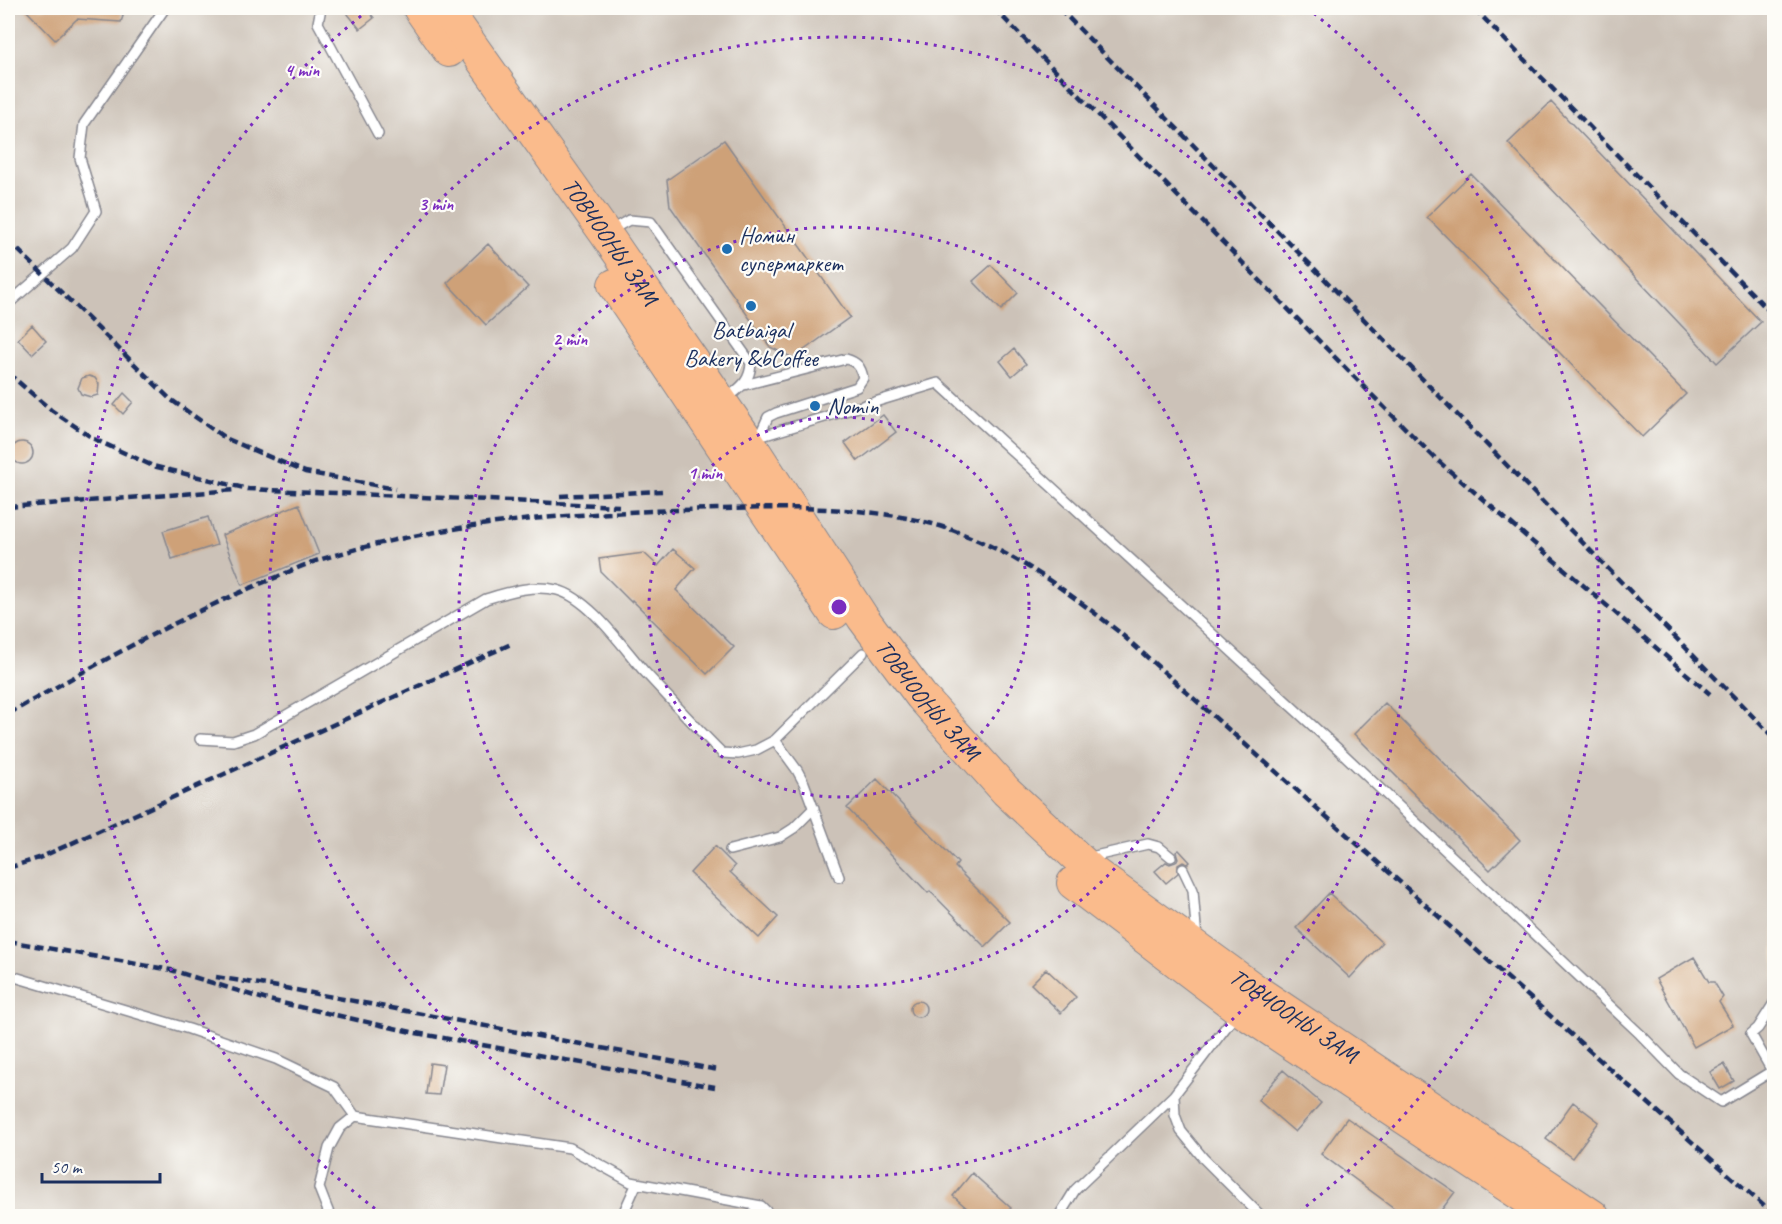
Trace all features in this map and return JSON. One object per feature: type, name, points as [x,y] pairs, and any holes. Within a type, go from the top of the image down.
[{"type":"highway","name":"ТОВЧООНЫ ЗАМ","points":[[419,8],[587,245],[863,653],[905,710],[991,806],[1080,890],[1239,1010],[1554,1216]]},
{"type":"highway","name":"ТОВЧООНЫ ЗАМ","points":[[445,8],[604,233],[733,394],[753,439],[863,618],[921,696],[1006,791],[1094,873],[1197,948],[1258,992],[1593,1216]]},
{"type":"lane","points":[[8,304],[72,248],[96,211],[80,158],[84,124],[165,8]]},
{"type":"lane","points":[[321,8],[318,23],[378,134]]},
{"type":"lane","points":[[604,233],[629,220],[651,222],[751,363],[750,375],[733,394]]},
{"type":"lane","points":[[733,394],[846,359],[854,361],[861,371],[863,378],[857,387],[776,413],[768,417],[753,439]]},
{"type":"lane","points":[[753,439],[938,383],[1337,748],[1641,1034],[1679,1074],[1721,1102],[1772,1071],[1751,1034],[1758,1028],[1774,1003]]},
{"type":"lane","points":[[200,739],[233,741],[254,734],[486,599],[516,590],[534,588],[558,590],[575,598],[600,620],[722,753],[738,754],[756,750],[775,740],[863,653]]},
{"type":"lane","points":[[775,740],[797,770],[814,808],[839,877]]},
{"type":"lane","points":[[730,850],[780,837],[794,828],[814,808]]},
{"type":"lane","points":[[1078,859],[1148,844],[1159,847],[1171,857]]},
{"type":"lane","points":[[1183,868],[1193,890],[1197,948]]},
{"type":"lane","points":[[8,975],[189,1029],[276,1059],[334,1087],[356,1116],[570,1148],[631,1182],[761,1206],[771,1216]]},
{"type":"lane","points":[[1059,1216],[1075,1190],[1174,1095],[1239,1010]]},
{"type":"lane","points":[[1174,1095],[1175,1115],[1181,1131],[1211,1166],[1261,1216]]},
{"type":"lane","points":[[330,1216],[319,1188],[329,1148],[340,1128],[356,1116]]},
{"type":"lane","points":[[622,1216],[637,1183]]},
{"type":"lane","points":[[750,1216],[761,1206]]},
{"type":"shaded area","points":[[8,8],[1774,8],[1774,1216],[8,1216]]},
{"type":"building","points":[[24,8],[119,10],[123,16],[121,22],[77,19],[55,40]]},
{"type":"building","points":[[343,8],[366,8],[374,18],[360,29]]},
{"type":"building","points":[[1551,102],[1761,322],[1717,363],[1508,143]]},
{"type":"building","points":[[724,140],[850,317],[793,358],[770,347],[670,206],[667,180]]},
{"type":"building","points":[[1471,174],[1686,394],[1642,437],[1427,217]]},
{"type":"building","points":[[488,244],[528,287],[486,325],[447,283]]},
{"type":"building","points":[[991,265],[1018,293],[1001,310],[973,281]]},
{"type":"building","points":[[32,325],[46,341],[32,354],[18,339]]},
{"type":"building","points":[[1014,349],[1026,364],[1012,376],[1000,361]]},
{"type":"building","points":[[89,376],[95,378],[99,384],[98,395],[91,397],[81,394],[78,388],[82,378]]},
{"type":"building","points":[[124,393],[133,402],[123,414],[114,405]]},
{"type":"building","points":[[883,415],[896,432],[858,461],[845,443]]},
{"type":"building","points":[[22,442],[30,445],[33,453],[30,461],[22,464],[14,461],[11,453],[14,445]]},
{"type":"building","points":[[299,504],[319,554],[242,585],[222,535]]},
{"type":"building","points":[[208,517],[217,545],[172,559],[163,531]]},
{"type":"building","points":[[673,549],[695,568],[676,590],[734,647],[707,674],[601,572],[599,559],[644,553],[658,566]]},
{"type":"building","points":[[1385,703],[1520,840],[1490,870],[1354,734]]},
{"type":"building","points":[[877,779],[958,863],[955,867],[1010,922],[985,947],[930,891],[928,893],[847,808]]},
{"type":"building","points":[[715,846],[735,866],[730,872],[778,917],[759,938],[690,873]]},
{"type":"building","points":[[1179,850],[1190,862],[1178,865],[1178,873],[1166,883],[1155,871],[1166,862],[1170,864],[1176,862],[1178,858],[1176,852]]},
{"type":"building","points":[[1329,893],[1382,943],[1350,978],[1296,928]]},
{"type":"building","points":[[1694,957],[1709,982],[1714,982],[1723,997],[1719,1002],[1733,1025],[1694,1047],[1656,979]]},
{"type":"building","points":[[1046,969],[1076,997],[1061,1013],[1031,984]]},
{"type":"building","points":[[915,1001],[921,1001],[926,1009],[924,1015],[915,1017],[910,1012],[910,1006]]},
{"type":"building","points":[[430,1063],[444,1065],[439,1095],[426,1094]]},
{"type":"building","points":[[1724,1064],[1734,1081],[1720,1089],[1710,1072]]},
{"type":"building","points":[[1283,1070],[1321,1103],[1295,1132],[1258,1100]]},
{"type":"building","points":[[1573,1102],[1599,1122],[1572,1158],[1546,1139]]},
{"type":"building","points":[[1347,1118],[1455,1192],[1437,1216],[1405,1216],[1321,1154]]},
{"type":"building","points":[[972,1173],[1011,1208],[1003,1216],[976,1216],[953,1196]]},
{"type":"railway","points":[[994,8],[1437,460],[1710,694]]},
{"type":"railway","points":[[1059,8],[1774,738]]},
{"type":"railway","points":[[1474,8],[1774,316]]},
{"type":"railway","points":[[8,240],[170,399],[225,438],[305,472],[395,489]]},
{"type":"railway","points":[[8,373],[51,410],[94,439],[153,466],[248,489],[619,506]]},
{"type":"railway","points":[[8,507],[235,490]]},
{"type":"railway","points":[[560,496],[662,491]]},
{"type":"railway","points":[[8,714],[138,642],[238,593],[316,561],[418,535],[568,516],[717,509],[850,510],[929,523],[955,531],[1006,554],[1053,583],[1119,632],[1774,1215]]},
{"type":"railway","points":[[8,868],[39,858],[511,644]]},
{"type":"railway","points":[[8,941],[171,970],[264,999],[416,1033],[715,1087]]},
{"type":"railway","points":[[216,977],[718,1070]]},
{"type":"place","name":"Номин супермаркет","points":[[727,249]]},
{"type":"place","name":"Batbaigal Bakery &bCoffee","points":[[751,306]]},
{"type":"place","name":"Nomin","points":[[815,406]]}]
